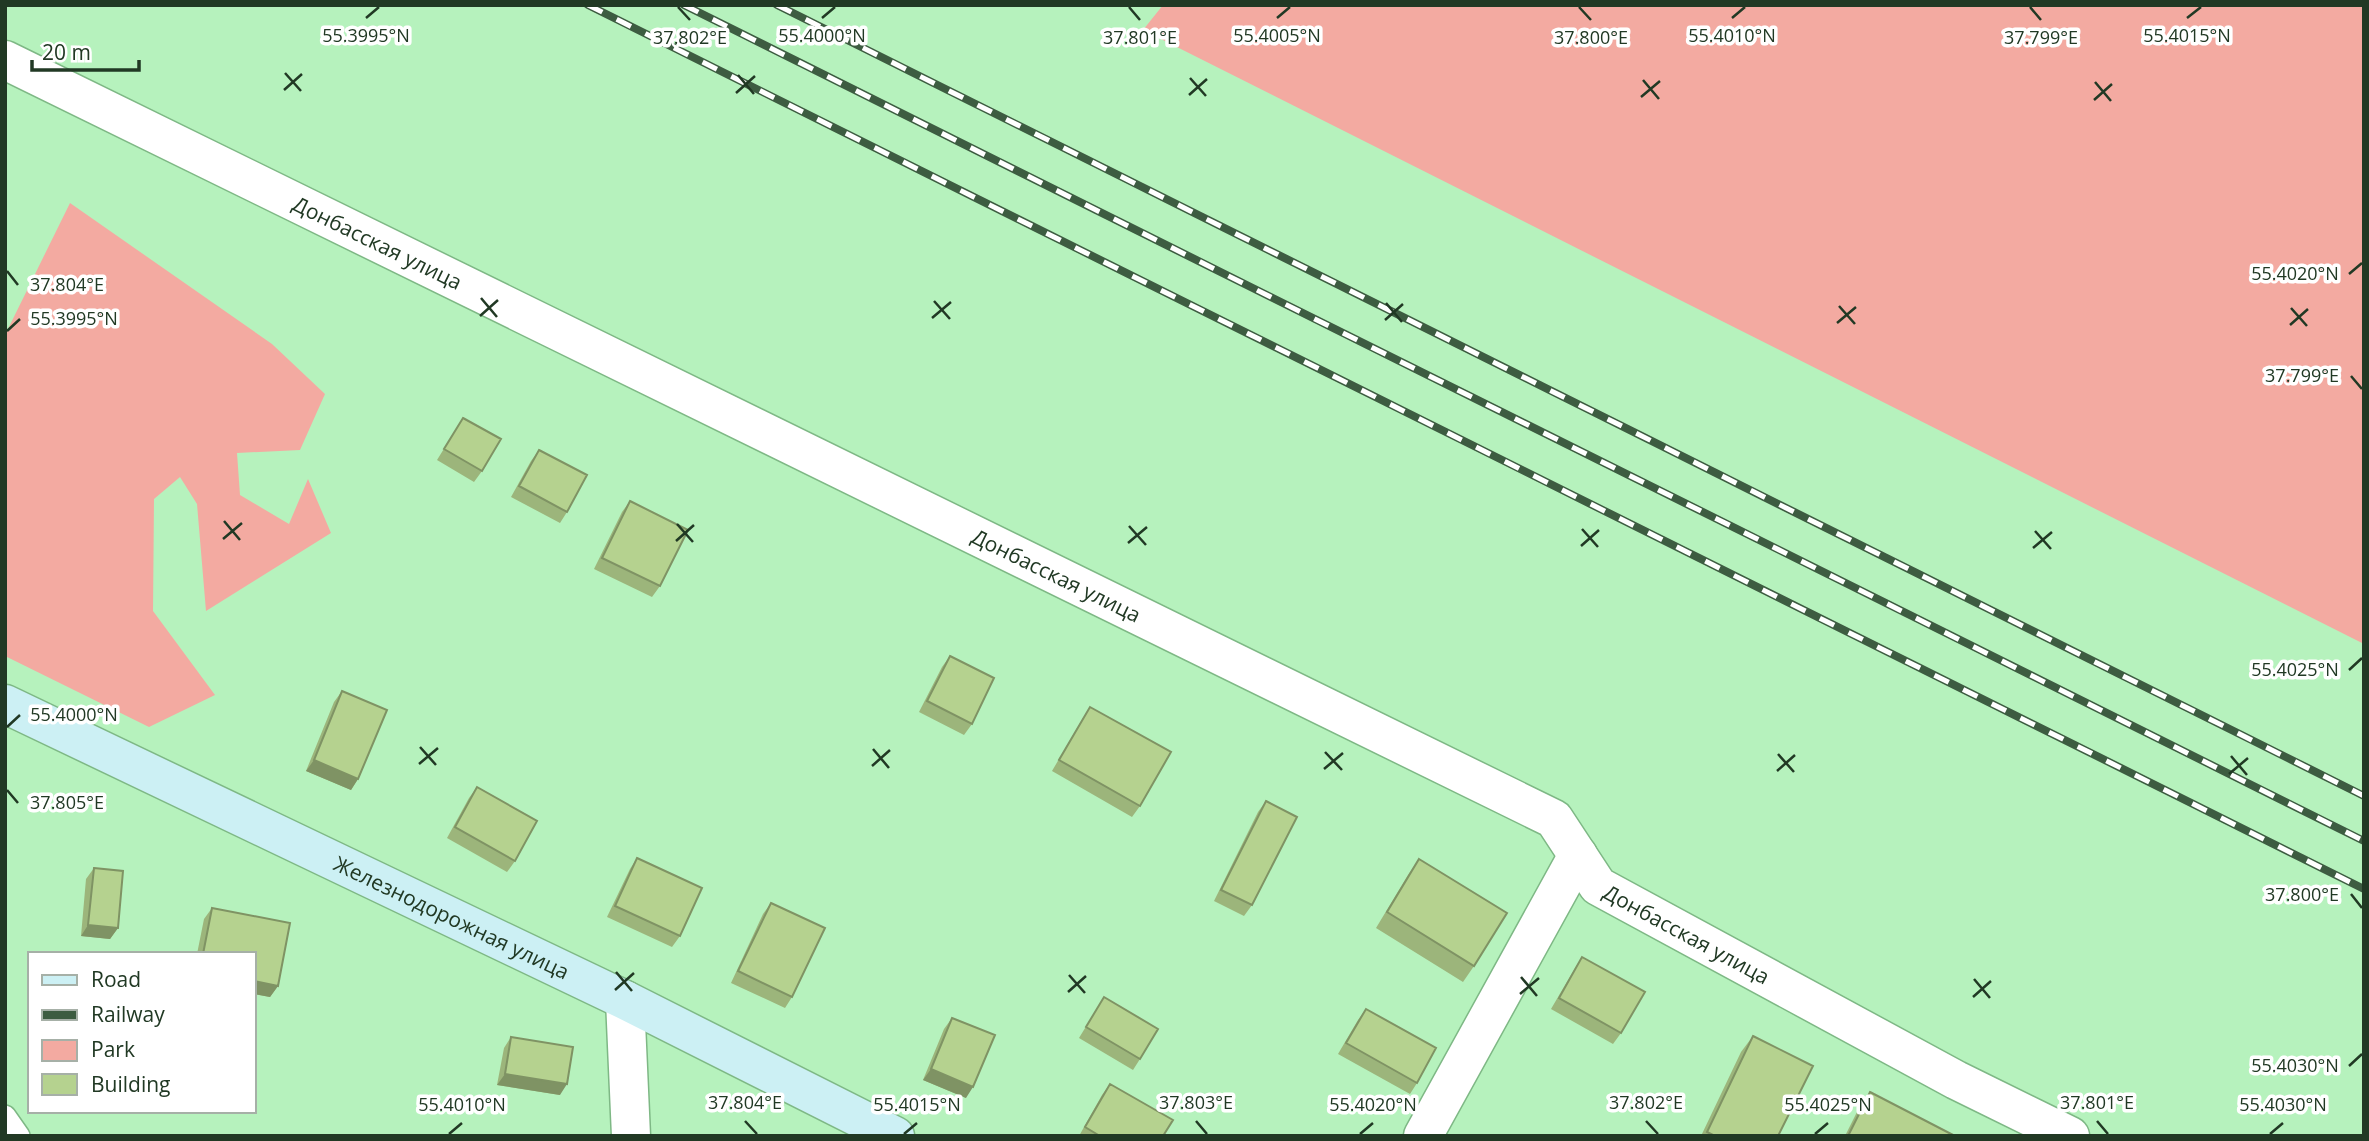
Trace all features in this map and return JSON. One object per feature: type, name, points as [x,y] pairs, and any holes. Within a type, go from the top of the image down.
[{"type":"street","name":"Донбасская улица","points":[[5,60],[1554,819],[1598,886],[1956,1080],[2070,1136]]},
{"type":"street","name":"Железнодорожная улица","points":[[5,704],[625,1000],[895,1136]]},
{"type":"street","points":[[1423,1136],[1578,855]]},
{"type":"street","points":[[625,1000],[631,1136]]},
{"type":"lane","points":[[5,1116],[19,1136]]},
{"type":"green space","points":[[1163,5],[2364,5],[2364,644],[1143,30]]},
{"type":"green space","points":[[70,203],[272,344],[325,394],[300,450],[237,453],[240,495],[289,524],[308,479],[331,533],[206,611],[197,504],[180,477],[154,499],[153,611],[215,695],[149,727],[5,656],[5,335]]},
{"type":"building","points":[[463,418],[501,439],[482,471],[444,449]]},
{"type":"building","points":[[539,450],[587,475],[567,512],[519,486]]},
{"type":"building","points":[[630,501],[688,530],[660,586],[602,558]]},
{"type":"building","points":[[950,656],[994,678],[972,724],[927,701]]},
{"type":"building","points":[[342,691],[387,710],[358,779],[314,760]]},
{"type":"building","points":[[1090,707],[1171,752],[1140,806],[1059,760]]},
{"type":"building","points":[[477,787],[537,821],[515,861],[455,827]]},
{"type":"building","points":[[1266,801],[1297,817],[1252,905],[1221,890]]},
{"type":"building","points":[[637,858],[702,888],[680,936],[615,906]]},
{"type":"building","points":[[1419,859],[1507,913],[1474,966],[1387,912]]},
{"type":"building","points":[[94,868],[123,871],[118,928],[88,925]]},
{"type":"building","points":[[771,903],[825,928],[792,997],[738,971]]},
{"type":"building","points":[[212,908],[290,923],[278,986],[256,981],[256,952],[203,952]]},
{"type":"building","points":[[1582,957],[1645,992],[1621,1033],[1559,998]]},
{"type":"building","points":[[1104,997],[1158,1029],[1140,1059],[1086,1027]]},
{"type":"building","points":[[1366,1009],[1436,1048],[1417,1083],[1346,1043]]},
{"type":"building","points":[[952,1018],[995,1035],[973,1087],[931,1069]]},
{"type":"building","points":[[1753,1036],[1813,1066],[1778,1136],[1715,1136],[1707,1132]]},
{"type":"building","points":[[511,1037],[573,1047],[567,1084],[505,1074]]},
{"type":"building","points":[[1110,1084],[1173,1120],[1163,1136],[1100,1136],[1085,1127]]},
{"type":"building","points":[[1870,1092],[1955,1136],[1848,1136]]},
{"type":"railway","points":[[588,5],[2364,889]]},
{"type":"railway","points":[[684,5],[2364,841]]},
{"type":"railway","points":[[777,5],[2364,796]]}]
